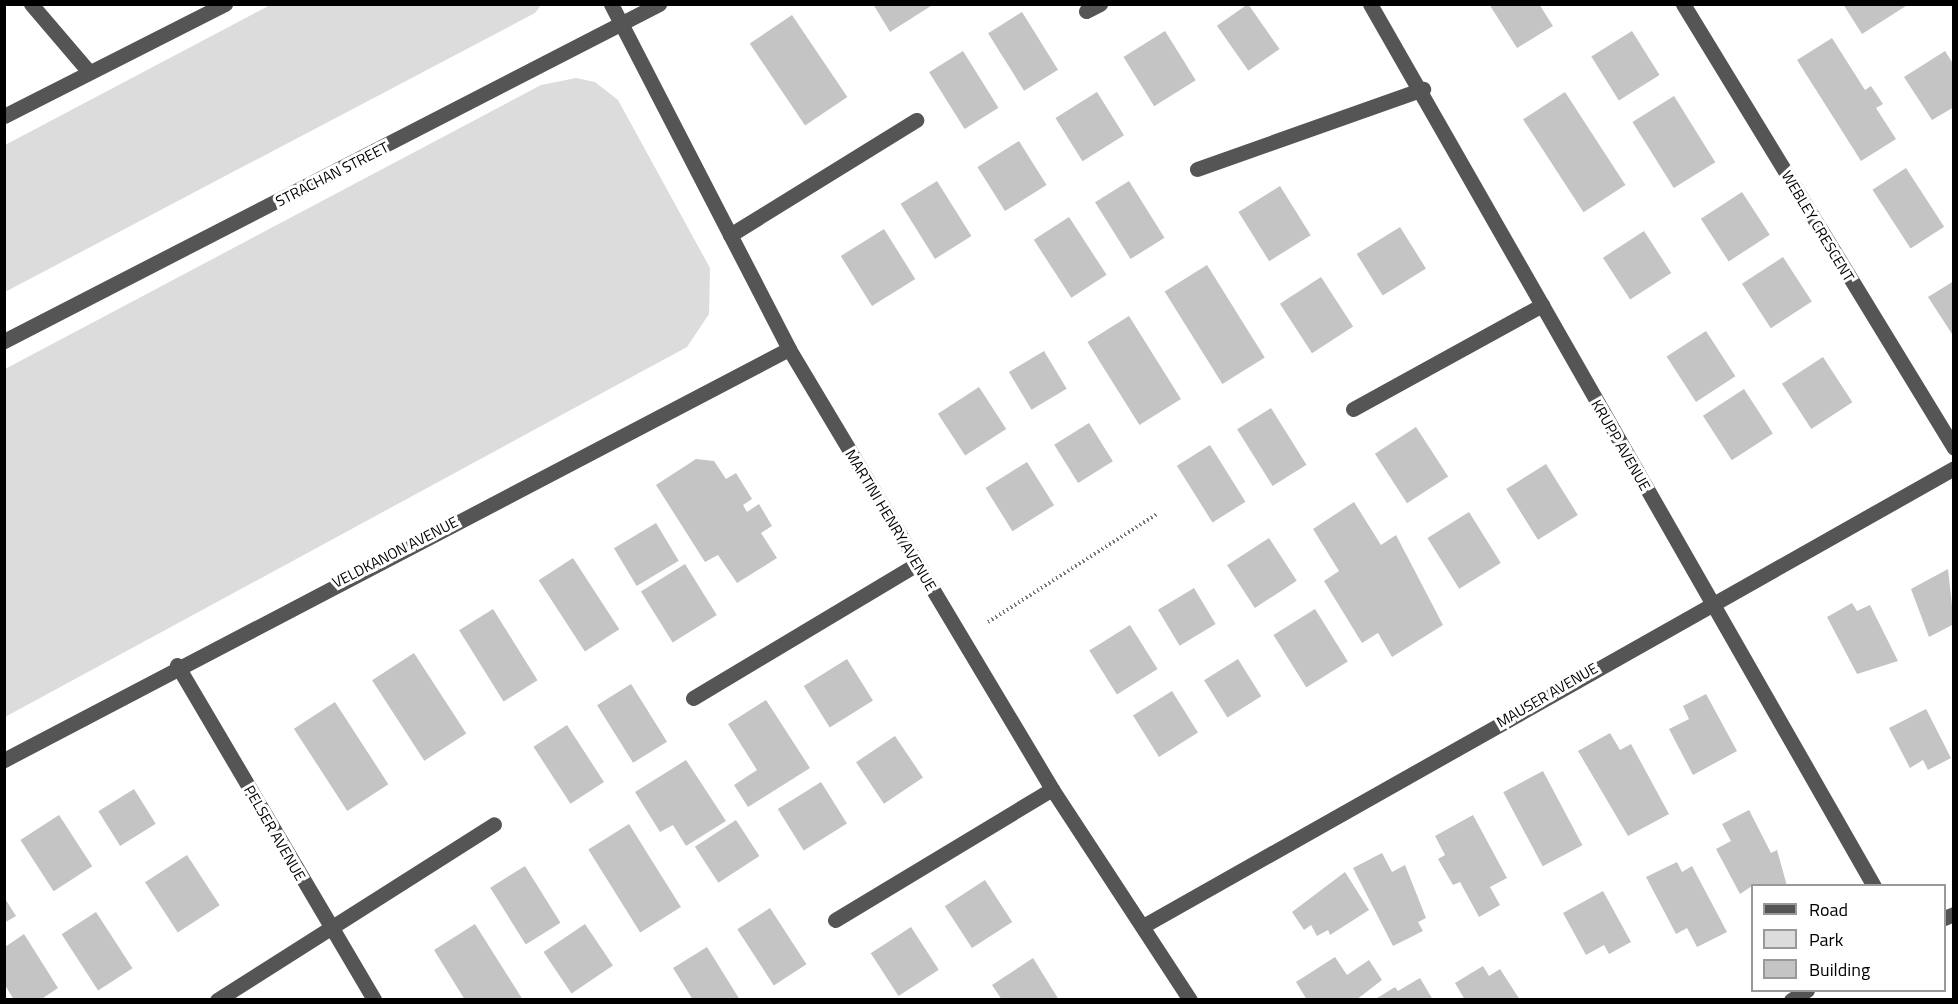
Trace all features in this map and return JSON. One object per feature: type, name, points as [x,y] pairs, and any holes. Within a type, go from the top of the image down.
[{"type":"street","points":[[31,4],[89,72]]},
{"type":"street","points":[[4,116],[225,4]]},
{"type":"street","name":"MARTINI HENRY AVENUE","points":[[611,4],[789,349],[1052,789],[1190,999]]},
{"type":"street","name":"STRACHAN STREET","points":[[4,341],[659,4]]},
{"type":"street","name":"KRUPP AVENUE","points":[[1370,4],[1423,89],[1710,602],[1873,884]]},
{"type":"street","name":"WEBLEY CRESCENT","points":[[1683,4],[1953,448]]},
{"type":"street","points":[[1197,169],[1423,89]]},
{"type":"street","points":[[730,235],[916,120]]},
{"type":"street","points":[[1353,409],[1542,305]]},
{"type":"street","name":"VELDKANON AVENUE","points":[[4,760],[177,665],[789,349]]},
{"type":"street","name":"MAUSER AVENUE","points":[[1143,926],[1710,602],[1953,468]]},
{"type":"street","points":[[693,698],[917,564]]},
{"type":"street","name":"PELSER AVENUE","points":[[177,665],[331,930],[374,999]]},
{"type":"street","points":[[835,920],[1052,789]]},
{"type":"street","points":[[217,999],[331,930],[494,824]]},
{"type":"path","points":[[962,639],[1157,514]]},
{"type":"green space","points":[[272,4],[541,5],[535,13],[5,292],[5,145]]},
{"type":"green space","points":[[576,78],[595,82],[618,100],[710,268],[709,314],[687,347],[5,717],[5,369],[541,85]]},
{"type":"building","points":[[873,4],[934,4],[890,32]]},
{"type":"building","points":[[1248,4],[1280,49],[1248,71],[1217,26]]},
{"type":"building","points":[[1489,4],[1539,4],[1553,26],[1517,48]]},
{"type":"building","points":[[1843,4],[1909,4],[1862,34]]},
{"type":"building","points":[[1022,12],[1058,70],[1024,91],[988,33]]},
{"type":"building","points":[[792,15],[847,97],[805,126],[750,44]]},
{"type":"building","points":[[1165,31],[1196,80],[1154,106],[1123,57]]},
{"type":"building","points":[[1632,31],[1660,75],[1619,101],[1591,56]]},
{"type":"building","points":[[1832,38],[1865,90],[1871,86],[1883,104],[1876,108],[1896,139],[1861,161],[1797,60]]},
{"type":"building","points":[[963,51],[999,108],[965,129],[929,72]]},
{"type":"building","points":[[1945,51],[1954,65],[1954,107],[1932,120],[1904,77]]},
{"type":"building","points":[[1097,92],[1124,135],[1082,161],[1055,118]]},
{"type":"building","points":[[1565,92],[1625,185],[1584,212],[1523,119]]},
{"type":"building","points":[[1674,96],[1715,162],[1674,188],[1632,122]]},
{"type":"building","points":[[1019,141],[1047,185],[1005,211],[977,167]]},
{"type":"building","points":[[1906,168],[1944,227],[1911,248],[1872,190]]},
{"type":"building","points":[[937,181],[971,236],[935,259],[901,204]]},
{"type":"building","points":[[1129,181],[1165,238],[1131,259],[1095,202]]},
{"type":"building","points":[[1280,186],[1311,235],[1269,261],[1238,212]]},
{"type":"building","points":[[1742,192],[1770,235],[1729,261],[1701,219]]},
{"type":"building","points":[[1069,217],[1107,275],[1071,298],[1034,240]]},
{"type":"building","points":[[1400,227],[1426,269],[1383,296],[1357,254]]},
{"type":"building","points":[[884,229],[915,279],[872,306],[841,256]]},
{"type":"building","points":[[1644,231],[1671,273],[1630,300],[1603,258]]},
{"type":"building","points":[[1783,257],[1812,301],[1771,328],[1742,284]]},
{"type":"building","points":[[1207,265],[1265,357],[1222,384],[1165,291]]},
{"type":"building","points":[[1321,277],[1353,326],[1312,353],[1280,304]]},
{"type":"building","points":[[1954,281],[1954,337],[1928,297]]},
{"type":"building","points":[[1129,316],[1181,399],[1139,425],[1087,342]]},
{"type":"building","points":[[1706,331],[1735,376],[1696,402],[1667,357]]},
{"type":"building","points":[[1044,351],[1067,389],[1032,410],[1009,372]]},
{"type":"building","points":[[1823,357],[1852,402],[1811,429],[1782,384]]},
{"type":"building","points":[[979,387],[1006,429],[965,456],[938,414]]},
{"type":"building","points":[[1744,389],[1773,433],[1732,460],[1703,416]]},
{"type":"building","points":[[1271,408],[1307,465],[1273,486],[1237,429]]},
{"type":"building","points":[[1089,423],[1113,461],[1078,483],[1054,445]]},
{"type":"building","points":[[1416,427],[1448,476],[1407,503],[1375,454]]},
{"type":"building","points":[[1210,445],[1246,502],[1212,522],[1177,466]]},
{"type":"building","points":[[696,459],[714,461],[726,479],[736,473],[752,499],[743,505],[747,512],[759,504],[772,526],[761,533],[777,558],[737,583],[718,555],[705,562],[656,485]]},
{"type":"building","points":[[1027,462],[1054,505],[1012,531],[985,488]]},
{"type":"building","points":[[1546,464],[1578,515],[1538,540],[1506,489]]},
{"type":"building","points":[[1354,502],[1381,545],[1396,535],[1443,625],[1392,657],[1378,633],[1362,643],[1324,581],[1339,571],[1313,529]]},
{"type":"building","points":[[1469,512],[1501,563],[1459,589],[1427,538]]},
{"type":"building","points":[[656,523],[679,561],[637,586],[614,548]]},
{"type":"building","points":[[1269,538],[1297,581],[1255,608],[1227,565]]},
{"type":"building","points":[[573,558],[619,629],[585,652],[539,580]]},
{"type":"building","points":[[685,564],[717,615],[673,642],[641,592]]},
{"type":"building","points":[[1948,569],[1954,624],[1929,637],[1911,589]]},
{"type":"building","points":[[1194,588],[1216,624],[1180,646],[1158,610]]},
{"type":"building","points":[[1852,603],[1857,611],[1870,605],[1898,661],[1857,674],[1827,617]]},
{"type":"building","points":[[493,609],[538,680],[504,701],[459,630]]},
{"type":"building","points":[[1315,609],[1348,662],[1306,688],[1273,635]]},
{"type":"building","points":[[1130,625],[1158,669],[1117,695],[1089,650]]},
{"type":"building","points":[[414,653],[466,734],[424,761],[372,680]]},
{"type":"building","points":[[847,659],[873,701],[830,728],[804,686]]},
{"type":"building","points":[[1238,659],[1261,696],[1227,718],[1204,680]]},
{"type":"building","points":[[631,684],[667,742],[633,763],[597,705]]},
{"type":"building","points":[[1172,691],[1198,733],[1159,757],[1133,715]]},
{"type":"building","points":[[1706,694],[1737,751],[1693,775],[1669,729],[1689,719],[1683,706]]},
{"type":"building","points":[[766,700],[810,768],[748,807],[734,785],[757,770],[728,724]]},
{"type":"building","points":[[335,702],[388,784],[347,811],[294,729]]},
{"type":"building","points":[[1926,709],[1951,758],[1928,770],[1923,760],[1910,768],[1889,728]]},
{"type":"building","points":[[567,725],[604,782],[570,804],[533,747]]},
{"type":"building","points":[[1610,733],[1620,750],[1631,744],[1669,814],[1628,836],[1578,751]]},
{"type":"building","points":[[895,736],[923,777],[884,804],[856,762]]},
{"type":"building","points":[[686,760],[726,821],[686,846],[673,825],[660,832],[635,792]]},
{"type":"building","points":[[1543,771],[1582,845],[1543,866],[1503,792]]},
{"type":"building","points":[[821,782],[847,824],[804,851],[778,809]]},
{"type":"building","points":[[134,789],[156,824],[120,846],[98,811]]},
{"type":"building","points":[[1749,810],[1771,853],[1777,850],[1786,884],[1751,884],[1751,887],[1740,894],[1716,849],[1731,841],[1722,824]]},
{"type":"building","points":[[59,815],[92,866],[54,891],[20,840]]},
{"type":"building","points":[[1473,815],[1507,878],[1490,887],[1500,905],[1479,917],[1460,882],[1453,885],[1438,859],[1445,855],[1435,836]]},
{"type":"building","points":[[736,820],[759,856],[718,883],[695,847]]},
{"type":"building","points":[[629,824],[681,907],[640,933],[588,849]]},
{"type":"building","points":[[1382,853],[1392,872],[1405,865],[1426,918],[1418,922],[1423,931],[1393,946],[1353,868]]},
{"type":"building","points":[[187,855],[220,905],[178,933],[145,882]]},
{"type":"building","points":[[1677,862],[1682,872],[1692,866],[1727,932],[1697,947],[1687,928],[1676,934],[1646,877]]},
{"type":"building","points":[[525,866],[561,923],[526,945],[490,888]]},
{"type":"building","points":[[1345,872],[1369,910],[1330,935],[1328,930],[1317,936],[1311,925],[1304,930],[1292,912]]},
{"type":"building","points":[[985,880],[1012,922],[972,948],[945,906]]},
{"type":"building","points":[[1603,891],[1631,942],[1609,954],[1604,945],[1586,955],[1563,913]]},
{"type":"building","points":[[4,897],[16,916],[4,923]]},
{"type":"building","points":[[770,908],[806,964],[774,985],[737,929]]},
{"type":"building","points":[[96,912],[132,968],[98,991],[62,934]]},
{"type":"building","points":[[475,924],[523,1000],[465,1000],[434,950]]},
{"type":"building","points":[[585,924],[613,965],[572,993],[544,952]]},
{"type":"building","points":[[911,927],[939,970],[899,996],[871,953]]},
{"type":"building","points":[[24,934],[58,988],[40,1000],[14,1000],[5,985],[5,947]]},
{"type":"building","points":[[707,947],[740,1000],[693,1000],[673,968]]},
{"type":"building","points":[[1335,957],[1347,975],[1369,960],[1382,980],[1356,1000],[1307,1000],[1296,982]]},
{"type":"building","points":[[1033,958],[1059,1000],[1002,1000],[992,985]]},
{"type":"building","points":[[1483,966],[1489,976],[1500,969],[1520,1000],[1465,1000],[1455,983]]},
{"type":"building","points":[[1420,978],[1433,1000],[1374,1000],[1395,987],[1398,991]]}]
